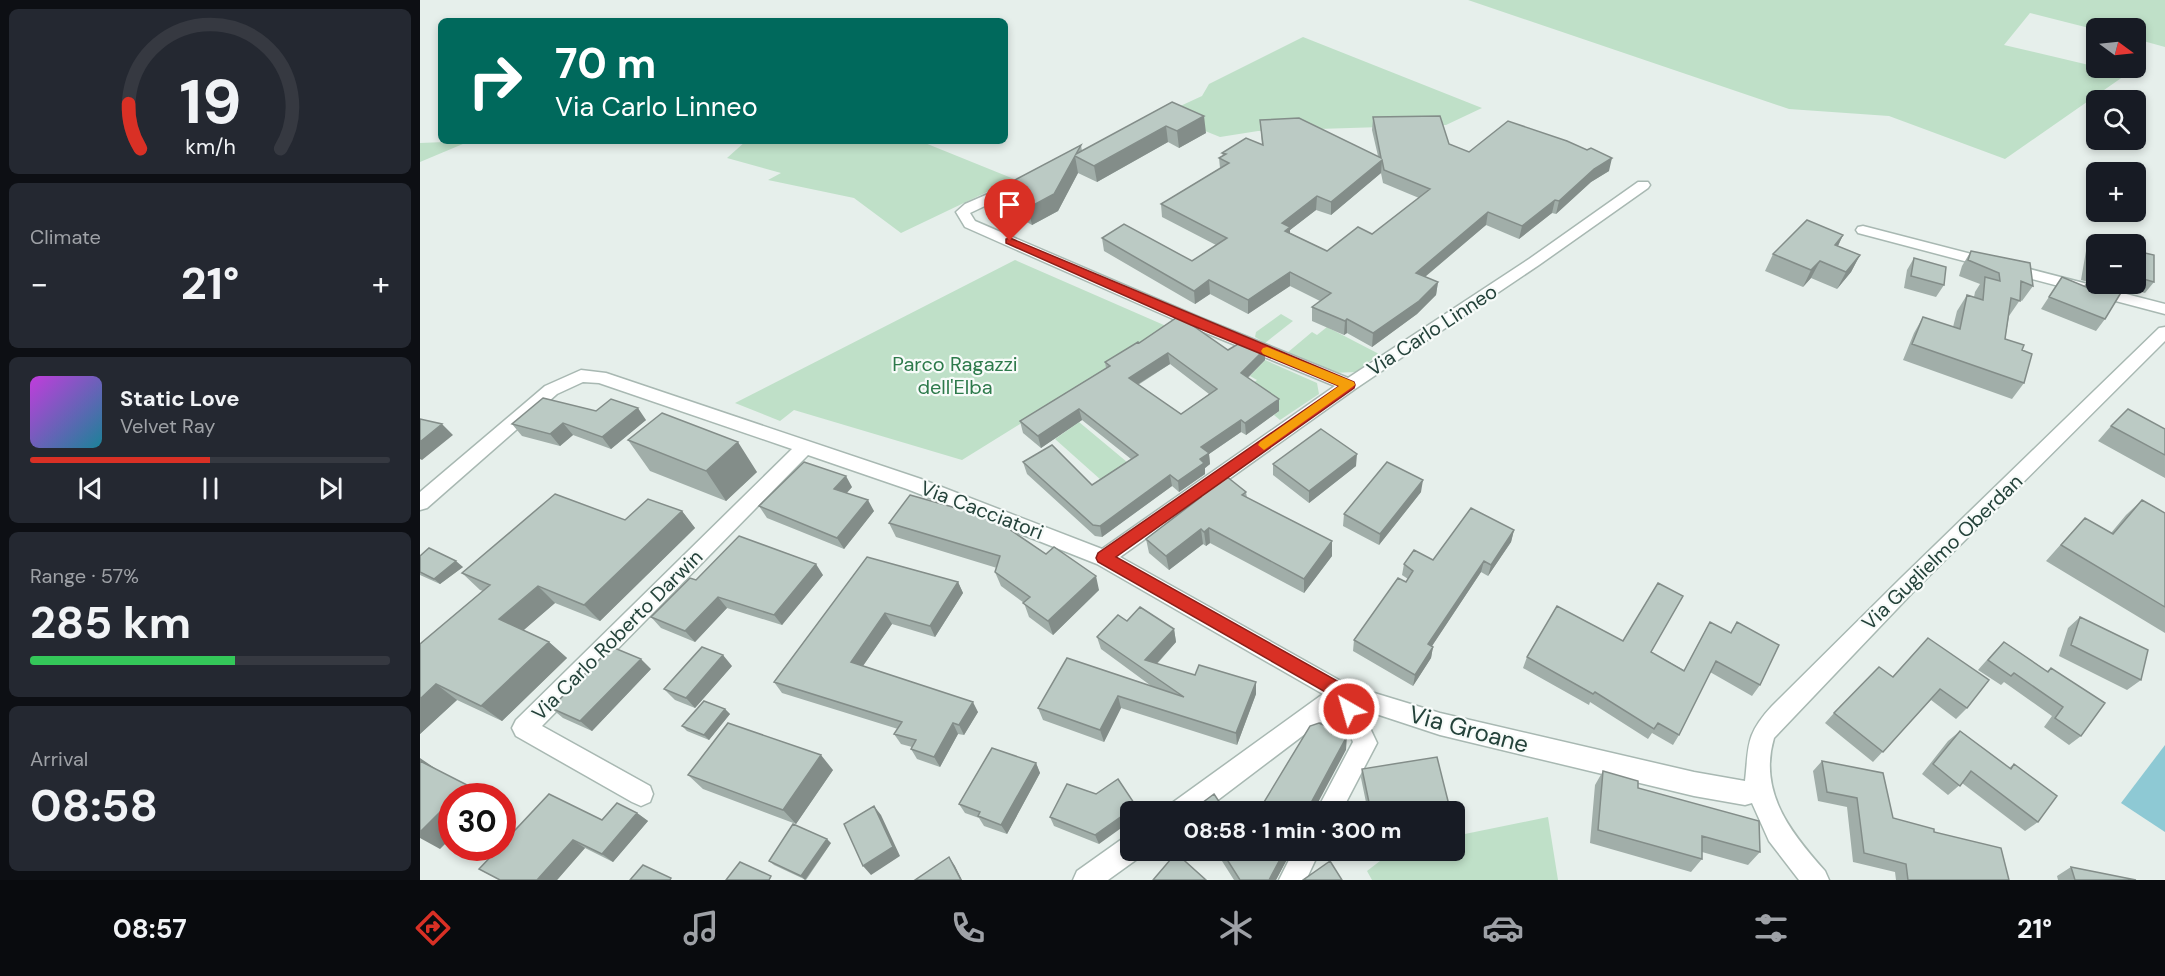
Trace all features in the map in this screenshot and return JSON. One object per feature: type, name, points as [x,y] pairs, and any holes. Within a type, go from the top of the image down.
[{"type":"street","points":[[1033,178],[969,207],[963,212],[965,218],[970,224],[1195,322],[1349,385]]},
{"type":"street","name":"Via Carlo Linneo","points":[[1104,558],[1349,385],[1534,262],[1643,185]]},
{"type":"street","points":[[1863,230],[2165,309]]},
{"type":"street","name":"Via Guglielmo Oberdan","points":[[1816,880],[1791,852],[1770,822],[1758,790],[1756,761],[1763,733],[1845,647],[2165,332]]},
{"type":"street","name":"Via Cacciatori","points":[[420,503],[551,390],[581,376],[600,377],[914,484],[1104,558],[1342,693]]},
{"type":"street","name":"Via Carlo Roberto Darwin","points":[[641,794],[524,728],[805,447]]},
{"type":"street","points":[[1196,801],[1342,693],[1365,743],[1334,801]]},
{"type":"street","name":"Via Groane","points":[[1342,693],[1440,724],[1694,784],[1745,793],[1758,790]]},
{"type":"street","points":[[1086,880],[1120,856]]},
{"type":"street","points":[[1292,880],[1302,861]]},
{"type":"green space","points":[[1468,0],[2165,0],[2165,47],[2146,42],[2146,18],[2086,18],[2086,27],[2030,13],[2004,45],[2086,64],[2086,78],[2121,78],[2104,90],[2086,90],[2086,103],[2005,159],[1889,116],[1789,109]]},
{"type":"green space","points":[[1303,37],[1482,108],[1446,125],[1258,131],[1220,137],[1163,114],[1202,96],[1209,84]]},
{"type":"green space","points":[[438,142],[463,144],[420,162],[420,143]]},
{"type":"green space","points":[[743,144],[927,144],[1014,179],[901,233],[854,198],[768,180],[781,173],[727,158]]},
{"type":"green space","name":"Parco Ragazzi dell'Elba","points":[[1015,260],[1173,329],[962,460],[794,410],[780,421],[735,403]]},
{"type":"green space","points":[[1281,314],[1293,321],[1265,343],[1255,337],[1256,332]]},
{"type":"green space","points":[[1327,327],[1379,354],[1356,372],[1332,373],[1287,353],[1312,332],[1317,335]]},
{"type":"green space","points":[[1265,360],[1317,383],[1319,394],[1280,420],[1274,415],[1279,411],[1247,388],[1257,380],[1250,376]]},
{"type":"green space","points":[[1079,422],[1127,462],[1101,480],[1055,439]]},
{"type":"green space","points":[[1548,817],[1558,880],[1372,880],[1367,871],[1380,861],[1465,861],[1465,834]]},
{"type":"water","points":[[2165,745],[2165,832],[2121,803]]},
{"type":"building","points":[[1172,102],[1204,116],[1177,131],[1166,126],[1094,166],[1075,156],[1054,194],[1028,208],[996,190],[1081,145],[1076,154]]},
{"type":"building","points":[[1440,116],[1449,144],[1469,152],[1508,121],[1587,150],[1591,148],[1612,158],[1594,169],[1559,201],[1555,200],[1522,226],[1488,212],[1416,273],[1438,282],[1419,301],[1373,333],[1347,319],[1345,321],[1312,307],[1331,293],[1290,272],[1248,300],[1209,280],[1194,291],[1102,238],[1124,224],[1192,261],[1227,238],[1161,204],[1229,163],[1219,158],[1226,154],[1222,153],[1246,138],[1263,145],[1260,120],[1299,118],[1381,158],[1373,117]],"holes":[[[1382,160],[1384,170],[1430,189],[1372,234],[1358,227],[1327,251],[1285,231],[1290,227],[1282,223],[1317,196],[1331,202]]]},
{"type":"building","points":[[1807,220],[1843,235],[1835,245],[1860,255],[1846,272],[1820,261],[1811,270],[1773,254]]},
{"type":"building","points":[[1971,251],[2030,263],[2033,286],[2021,281],[2020,301],[2011,298],[2005,339],[2024,345],[2022,350],[2032,354],[2024,383],[1912,344],[1923,317],[1960,329],[1967,295],[1983,300],[1985,277],[2000,281],[1999,273],[1968,260]]},
{"type":"building","points":[[2146,253],[2154,255],[2154,282],[2146,280]]},
{"type":"building","points":[[1914,258],[1946,267],[1944,285],[1911,276]]},
{"type":"building","points":[[2062,277],[2086,287],[2086,294],[2120,294],[2105,319],[2049,297]]},
{"type":"building","points":[[1179,316],[1228,350],[1243,341],[1265,349],[1241,373],[1279,399],[1245,423],[1241,420],[1201,447],[1209,453],[1200,459],[1204,463],[1178,481],[1170,475],[1100,526],[1093,525],[1023,462],[1052,445],[1092,485],[1138,455],[1079,409],[1038,436],[1020,421],[1110,366],[1105,362],[1139,343]],"holes":[[[1168,353],[1217,389],[1181,414],[1129,378]]]},
{"type":"building","points":[[543,398],[596,411],[611,399],[638,408],[602,437],[563,423],[550,434],[512,424]]},
{"type":"building","points":[[2128,409],[2165,429],[2165,455],[2111,426]]},
{"type":"building","points":[[662,413],[738,442],[706,471],[628,440]]},
{"type":"building","points":[[420,419],[442,424],[420,442]]},
{"type":"building","points":[[1321,429],[1357,454],[1309,491],[1273,464]]},
{"type":"building","points":[[804,462],[846,476],[834,489],[868,500],[837,538],[759,506]]},
{"type":"building","points":[[1387,462],[1423,480],[1380,534],[1344,514]]},
{"type":"building","points":[[1221,472],[1246,492],[1242,495],[1332,541],[1304,579],[1209,528],[1204,532],[1201,529],[1166,556],[1146,539],[1201,497],[1194,491]]},
{"type":"building","points":[[555,494],[625,520],[648,499],[682,511],[584,605],[538,586],[499,619],[549,642],[481,706],[436,684],[420,699],[420,644],[490,585],[462,573]]},
{"type":"building","points":[[910,495],[1009,523],[1006,527],[1046,554],[1054,547],[1096,576],[1048,621],[1023,603],[1030,597],[995,572],[1000,556],[889,523]]},
{"type":"building","points":[[2142,500],[2165,513],[2165,607],[2061,545],[2085,518],[2113,534]]},
{"type":"building","points":[[1471,508],[1514,530],[1491,565],[1484,561],[1428,644],[1433,647],[1415,675],[1354,640],[1398,578],[1406,582],[1413,571],[1404,564],[1414,550],[1433,560]]},
{"type":"building","points":[[739,536],[816,564],[774,615],[718,597],[685,631],[651,617],[690,578],[696,580]]},
{"type":"building","points":[[429,548],[456,561],[434,579],[420,572],[420,556]]},
{"type":"building","points":[[867,557],[958,582],[930,626],[885,613],[851,662],[973,702],[959,725],[953,723],[934,757],[911,749],[916,740],[894,734],[902,722],[774,682]]},
{"type":"building","points":[[1658,583],[1683,596],[1651,652],[1684,671],[1710,622],[1731,633],[1737,622],[1779,645],[1760,685],[1716,661],[1679,735],[1658,723],[1654,729],[1595,692],[1593,694],[1527,657],[1557,606],[1623,641]]},
{"type":"building","points":[[1140,607],[1174,629],[1145,660],[1195,675],[1199,665],[1256,682],[1236,733],[1118,696],[1100,730],[1038,708],[1067,658],[1184,697],[1097,637],[1118,615],[1127,621]]},
{"type":"building","points":[[2080,617],[2148,650],[2141,680],[2071,645]]},
{"type":"building","points":[[1928,638],[1989,680],[1967,708],[1940,689],[1883,752],[1834,713],[1879,667],[1893,677]]},
{"type":"building","points":[[2004,642],[2048,672],[2051,668],[2105,703],[2081,736],[2055,718],[2063,707],[2014,673],[2011,676],[1988,660]]},
{"type":"building","points":[[612,647],[641,659],[580,721],[551,708]]},
{"type":"building","points":[[702,647],[723,655],[686,698],[664,689]]},
{"type":"building","points":[[704,701],[725,709],[704,735],[682,726]]},
{"type":"building","points":[[728,723],[821,755],[783,810],[688,775]]},
{"type":"building","points":[[1319,723],[1347,736],[1312,801],[1265,801],[1310,726]]},
{"type":"building","points":[[1960,731],[2011,769],[2014,764],[2057,796],[2038,822],[1971,771],[1960,786],[1933,764]]},
{"type":"building","points":[[992,748],[1036,763],[1001,825],[978,816],[980,812],[959,804]]},
{"type":"building","points":[[1437,757],[1448,801],[1369,801],[1362,769]]},
{"type":"building","points":[[420,761],[463,783],[438,783],[438,814],[420,832]]},
{"type":"building","points":[[1822,761],[1883,773],[1893,818],[1934,829],[1934,832],[2001,848],[2009,880],[1908,880],[1906,864],[1864,853],[1857,798],[1827,792]]},
{"type":"building","points":[[1603,771],[1638,781],[1638,788],[1759,821],[1760,852],[1702,836],[1702,859],[1598,830]]},
{"type":"building","points":[[1118,779],[1133,801],[1120,801],[1120,817],[1095,835],[1050,817],[1067,784],[1096,794]]},
{"type":"building","points":[[549,794],[602,820],[617,803],[637,813],[602,854],[573,840],[537,880],[500,880],[479,869],[487,861],[516,861],[516,829]]},
{"type":"building","points":[[1214,794],[1219,801],[1205,801]]},
{"type":"building","points":[[874,806],[893,847],[863,866],[844,824]]},
{"type":"building","points":[[793,824],[827,839],[801,876],[769,861]]},
{"type":"building","points":[[949,857],[961,880],[915,880]]},
{"type":"building","points":[[1169,861],[1185,861],[1206,880],[1153,880]]},
{"type":"building","points":[[1228,861],[1279,861],[1269,880],[1240,880]]},
{"type":"building","points":[[1330,861],[1342,880],[1303,880]]},
{"type":"building","points":[[740,862],[771,876],[769,880],[726,880]]},
{"type":"building","points":[[643,865],[671,878],[670,880],[630,880]]},
{"type":"building","points":[[2071,867],[2136,880],[2075,880]]},
{"type":"slow traffic","points":[[1264,445],[1349,385],[1267,351]]},
{"type":"route","points":[[1010,241],[1195,322],[1349,385],[1104,558],[1342,693],[1349,709]]}]
